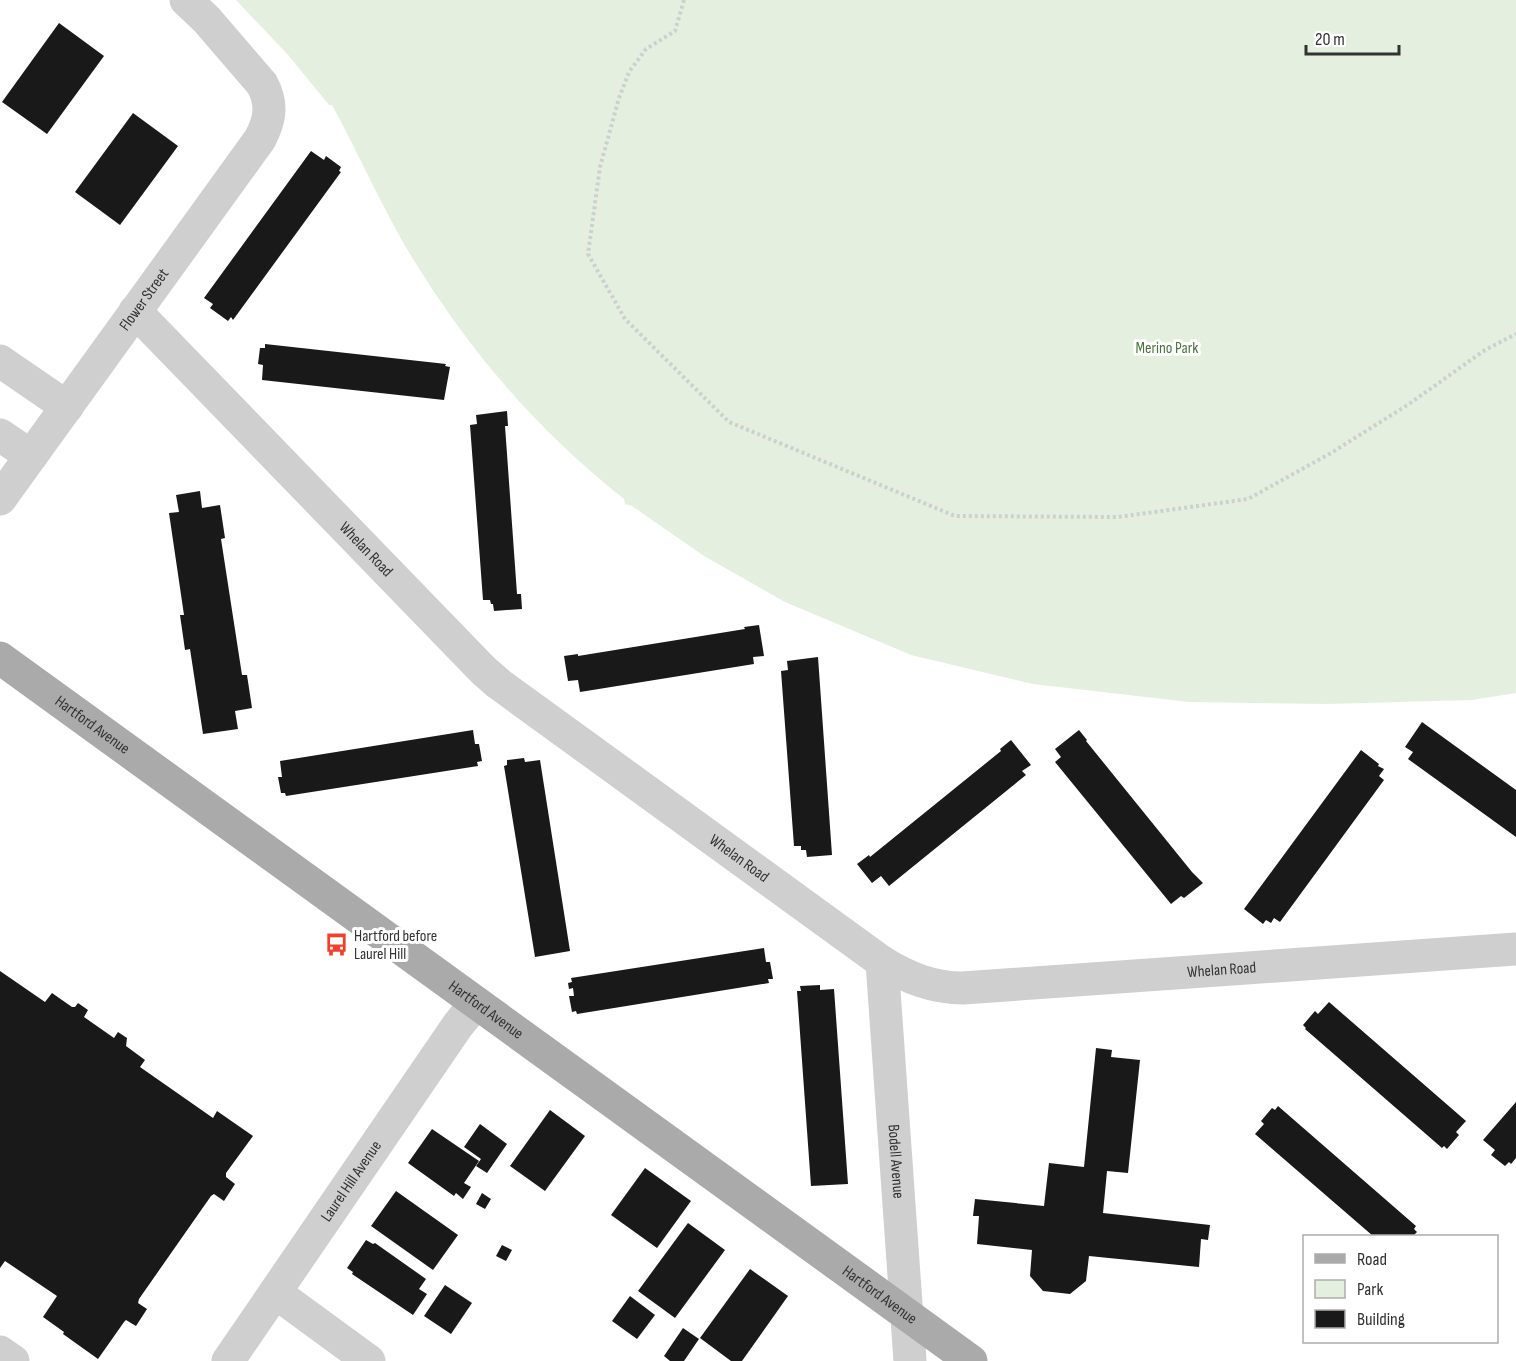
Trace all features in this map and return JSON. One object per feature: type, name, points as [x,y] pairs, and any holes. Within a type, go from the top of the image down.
[{"type":"main road","name":"Hartford Avenue","points":[[2,663],[971,1361]]},
{"type":"street","name":"Flower Street","points":[[0,498],[260,139],[269,117],[267,94],[262,84],[233,49],[186,0]]},
{"type":"street","name":"Whelan Road","points":[[135,311],[483,670],[514,696],[882,962],[903,974],[924,983],[963,988],[1516,949]]},
{"type":"street","points":[[0,362],[67,407]]},
{"type":"street","points":[[0,435],[31,456]]},
{"type":"street","name":"Bodell Avenue","points":[[882,962],[910,1361]]},
{"type":"street","name":"Laurel Hill Avenue","points":[[228,1361],[458,1024],[476,1003]]},
{"type":"street","points":[[276,1293],[369,1361]]},
{"type":"street","points":[[0,1352],[13,1361]]},
{"type":"path","points":[[684,0],[675,31],[646,49],[629,72],[619,98],[600,167],[588,254],[624,319],[729,422],[956,516],[1118,517],[1248,499],[1331,453],[1409,404],[1485,350],[1516,334]]},
{"type":"green space","name":"Merino Park","points":[[236,0],[1516,0],[1516,693],[1472,700],[1327,704],[1189,702],[1033,684],[911,655],[785,602],[704,556],[632,506],[625,504],[624,499],[562,446],[534,418],[482,358],[413,259],[332,105],[329,105],[289,56]]},
{"type":"building","points":[[59,23],[104,56],[47,134],[2,102]]},
{"type":"building","points":[[133,113],[178,146],[120,225],[75,192]]},
{"type":"building","points":[[311,151],[324,160],[326,156],[341,167],[339,171],[341,172],[233,320],[231,317],[228,321],[210,308],[213,304],[204,298]]},
{"type":"building","points":[[265,344],[446,364],[445,366],[450,367],[444,400],[262,380],[263,365],[258,364],[260,348],[265,348]]},
{"type":"building","points":[[507,411],[508,426],[505,426],[517,594],[521,594],[522,609],[494,611],[490,600],[483,600],[470,425],[477,424],[476,415]]},
{"type":"building","points":[[200,491],[202,508],[220,505],[225,538],[221,539],[242,675],[247,675],[252,708],[235,711],[238,729],[203,734],[190,649],[185,650],[180,615],[184,615],[169,513],[179,512],[176,495]]},
{"type":"building","points":[[759,625],[764,656],[753,657],[754,664],[580,692],[578,680],[568,681],[564,656],[578,654],[578,656]]},
{"type":"building","points":[[818,657],[832,855],[807,857],[806,850],[801,850],[801,846],[794,846],[781,671],[788,670],[787,661]]},
{"type":"building","points":[[1422,722],[1516,790],[1516,837],[1408,759],[1413,752],[1405,747]]},
{"type":"building","points":[[473,730],[475,744],[479,744],[482,761],[477,762],[478,766],[286,796],[285,793],[281,793],[278,777],[282,777],[280,761]]},
{"type":"building","points":[[1079,730],[1203,883],[1184,898],[1181,896],[1171,904],[1055,762],[1061,757],[1055,749]]},
{"type":"building","points":[[1011,740],[1031,765],[1022,771],[1026,775],[889,886],[881,876],[872,883],[857,864],[869,855],[870,857],[1001,751],[1000,749]]},
{"type":"building","points":[[1361,750],[1384,769],[1379,776],[1384,780],[1280,922],[1274,918],[1271,923],[1266,920],[1263,924],[1244,909]]},
{"type":"building","points":[[524,758],[525,762],[540,760],[570,951],[535,957],[504,766],[507,765],[507,760]]},
{"type":"building","points":[[764,948],[766,962],[770,962],[773,979],[768,979],[769,983],[577,1014],[576,1011],[572,1012],[569,996],[574,996],[573,988],[569,989],[568,983],[572,982],[571,978]]},
{"type":"building","points":[[0,971],[45,1002],[52,993],[72,1007],[78,1003],[88,1010],[84,1017],[114,1038],[118,1032],[127,1038],[126,1046],[145,1060],[140,1067],[213,1118],[217,1111],[253,1136],[226,1173],[226,1177],[235,1184],[224,1201],[214,1194],[211,1196],[139,1299],[138,1303],[147,1309],[136,1326],[126,1320],[98,1359],[43,1317],[57,1296],[5,1261],[0,1268]]},
{"type":"building","points":[[820,985],[820,990],[834,989],[848,1184],[811,1186],[797,991],[801,991],[800,986]]},
{"type":"building","points":[[1329,1002],[1466,1121],[1456,1132],[1459,1135],[1447,1149],[1444,1146],[1442,1148],[1305,1029],[1303,1025],[1315,1011],[1318,1014]]},
{"type":"building","points":[[1096,1048],[1112,1050],[1111,1057],[1140,1060],[1128,1173],[1107,1171],[1103,1213],[1210,1225],[1208,1240],[1201,1239],[1199,1267],[1089,1256],[1086,1281],[1070,1294],[1043,1291],[1030,1276],[1032,1250],[977,1244],[979,1216],[973,1216],[975,1199],[1044,1206],[1049,1163],[1084,1167]]},
{"type":"building","points":[[1516,1102],[1516,1158],[1511,1164],[1509,1162],[1505,1166],[1491,1155],[1495,1150],[1483,1140]]},
{"type":"building","points":[[1278,1106],[1416,1226],[1414,1229],[1417,1232],[1414,1235],[1372,1235],[1255,1134],[1264,1124],[1261,1121],[1272,1108],[1275,1110]]},
{"type":"building","points":[[550,1110],[585,1136],[545,1191],[510,1166]]},
{"type":"building","points":[[480,1124],[507,1144],[487,1173],[476,1166],[481,1159],[464,1147]]},
{"type":"building","points":[[432,1129],[479,1161],[464,1183],[471,1187],[463,1199],[456,1193],[454,1196],[408,1163]]},
{"type":"building","points":[[645,1168],[691,1201],[657,1248],[611,1215]]},
{"type":"building","points":[[396,1191],[458,1235],[433,1270],[371,1226]]},
{"type":"building","points":[[482,1193],[491,1199],[485,1209],[476,1204]]},
{"type":"building","points":[[688,1223],[725,1250],[675,1318],[638,1291]]},
{"type":"building","points":[[366,1240],[375,1243],[426,1279],[419,1289],[427,1294],[413,1315],[352,1274],[353,1272],[347,1268]]},
{"type":"building","points":[[502,1245],[512,1250],[506,1261],[496,1256]]},
{"type":"building","points":[[750,1269],[788,1296],[742,1361],[731,1361],[700,1338]]},
{"type":"building","points":[[445,1285],[472,1303],[451,1334],[424,1316]]},
{"type":"building","points":[[630,1296],[655,1315],[637,1339],[612,1321]]},
{"type":"building","points":[[683,1328],[699,1339],[684,1361],[670,1361],[664,1356]]},
{"type":"place","name":"Hartford before Laurel Hill","points":[[336,945]]}]
